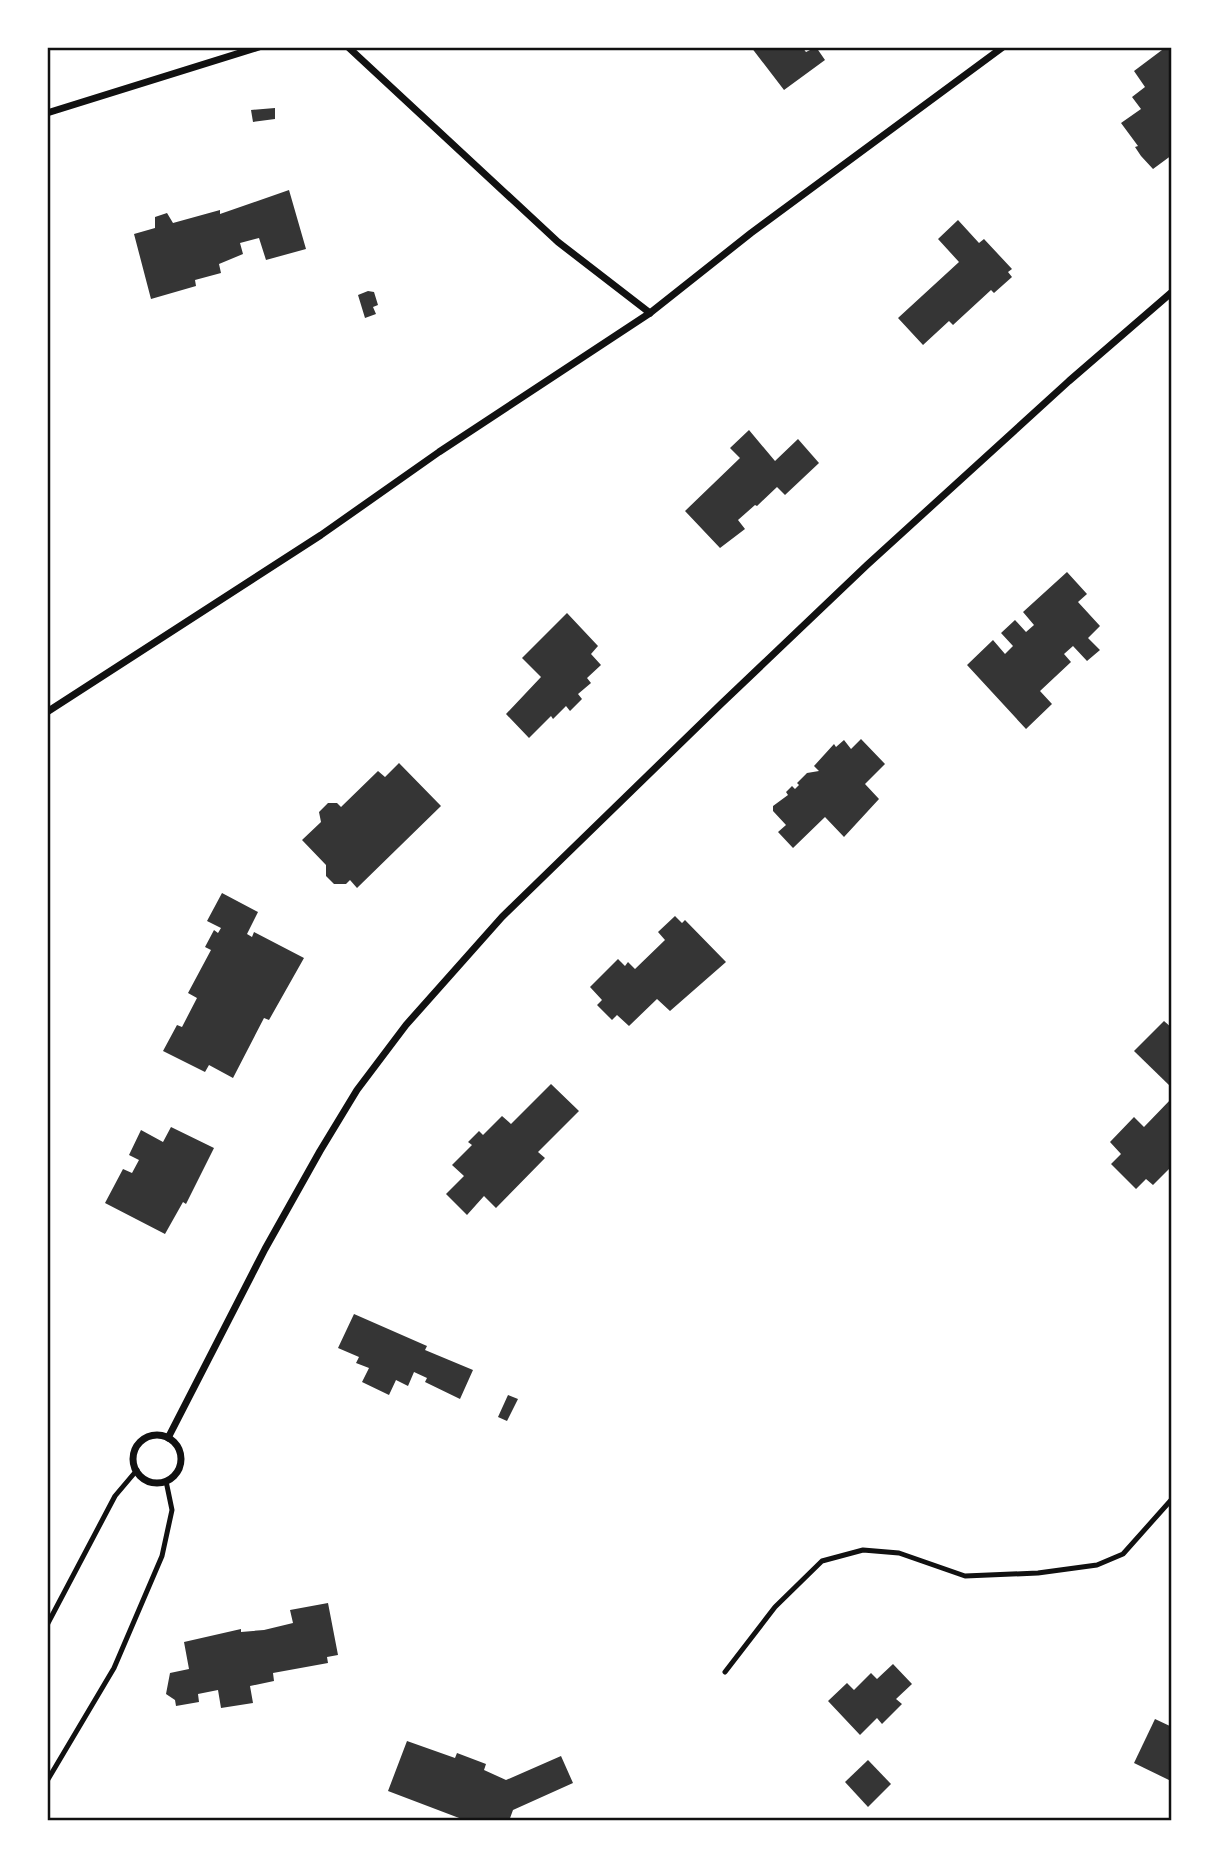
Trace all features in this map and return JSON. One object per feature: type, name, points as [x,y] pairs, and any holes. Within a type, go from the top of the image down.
[{"type":"street","points":[[47,113],[259,47]]},
{"type":"street","points":[[348,47],[558,242],[650,313]]},
{"type":"street","points":[[47,712],[321,535],[439,452],[650,313],[751,233],[1003,47]]},
{"type":"street","points":[[168,1438],[313,1164],[357,1090],[406,1025],[502,917],[750,676],[1049,399],[1172,292]]},
{"type":"street","points":[[153,1436],[168,1438],[178,1449],[181,1464],[173,1477],[166,1481],[151,1482],[137,1470],[133,1458],[139,1444],[153,1436]]},
{"type":"lane","points":[[47,1625],[115,1496],[137,1470]]},
{"type":"lane","points":[[47,1781],[114,1668],[159,1564],[172,1518],[166,1481]]},
{"type":"lane","points":[[725,1672],[775,1607],[822,1561],[863,1550],[899,1552],[965,1576],[1038,1573],[1097,1565],[1123,1554],[1172,1499]]},
{"type":"building","points":[[751,47],[802,47],[806,52],[816,47],[825,60],[784,90]]},
{"type":"building","points":[[1166,47],[1172,47],[1172,155],[1153,169],[1141,156],[1135,147],[1138,146],[1121,123],[1141,109],[1132,97],[1145,87],[1134,71]]},
{"type":"building","points":[[275,108],[275,119],[253,122],[251,110]]},
{"type":"building","points":[[289,190],[306,249],[266,260],[259,238],[240,243],[243,254],[219,264],[221,273],[195,280],[196,286],[151,299],[134,234],[155,228],[155,217],[167,213],[173,223],[220,210],[220,214]]},
{"type":"building","points":[[958,220],[979,243],[984,239],[1012,269],[1008,272],[1012,277],[994,293],[991,290],[953,325],[949,321],[923,345],[898,318],[959,262],[938,239]]},
{"type":"building","points":[[374,292],[378,305],[373,307],[376,314],[365,318],[358,295]]},
{"type":"building","points":[[749,430],[775,461],[798,439],[819,463],[785,495],[777,487],[755,505],[738,520],[745,529],[720,548],[685,511],[740,458],[730,448]]},
{"type":"building","points":[[1067,572],[1087,594],[1078,602],[1100,626],[1088,638],[1100,650],[1087,661],[1073,646],[1064,654],[1071,662],[1040,691],[1052,704],[1026,729],[967,665],[993,640],[1005,654],[1013,646],[1001,633],[1015,620],[1026,632],[1034,625],[1023,612]]},
{"type":"building","points":[[567,613],[598,646],[591,654],[601,665],[587,678],[591,683],[578,694],[582,699],[570,711],[566,706],[553,719],[551,716],[529,738],[506,714],[541,677],[522,658]]},
{"type":"building","points":[[861,739],[885,764],[865,784],[879,799],[844,837],[825,817],[793,848],[778,832],[786,825],[773,811],[773,806],[788,795],[786,792],[792,786],[795,789],[807,773],[819,771],[814,766],[834,744],[836,747],[844,740],[851,749]]},
{"type":"building","points":[[399,763],[441,806],[357,888],[350,880],[346,884],[334,884],[326,876],[326,865],[302,840],[321,822],[319,812],[328,803],[337,803],[341,807],[378,771],[385,777]]},
{"type":"building","points":[[222,893],[258,912],[247,934],[252,937],[254,932],[304,958],[269,1020],[264,1018],[233,1078],[209,1065],[205,1072],[163,1051],[177,1025],[182,1027],[197,998],[188,993],[211,950],[205,947],[214,930],[218,933],[221,928],[207,921]]},
{"type":"building","points":[[675,916],[682,923],[685,920],[726,962],[670,1011],[657,999],[629,1026],[617,1015],[612,1020],[597,1005],[602,1000],[590,987],[618,959],[625,966],[628,962],[635,969],[665,940],[658,932]]},
{"type":"building","points":[[1164,1021],[1172,1028],[1172,1088],[1134,1051]]},
{"type":"building","points":[[551,1084],[579,1111],[538,1152],[545,1158],[496,1208],[484,1196],[467,1215],[446,1194],[464,1176],[452,1165],[472,1145],[468,1142],[479,1131],[483,1135],[502,1116],[511,1124]]},
{"type":"building","points":[[1172,1098],[1172,1166],[1153,1185],[1146,1179],[1136,1189],[1111,1164],[1121,1154],[1110,1142],[1134,1117],[1144,1127]]},
{"type":"building","points":[[171,1127],[214,1148],[186,1204],[183,1202],[165,1234],[105,1203],[123,1169],[132,1173],[139,1160],[129,1155],[141,1130],[163,1142]]},
{"type":"building","points":[[354,1314],[427,1346],[425,1350],[473,1370],[460,1399],[425,1382],[427,1378],[414,1372],[408,1386],[396,1380],[389,1395],[362,1382],[369,1368],[356,1363],[359,1357],[338,1348]]},
{"type":"building","points":[[508,1395],[518,1399],[507,1421],[498,1417]]},
{"type":"building","points":[[328,1603],[338,1655],[327,1657],[328,1663],[273,1673],[274,1681],[250,1686],[253,1703],[221,1708],[218,1690],[198,1694],[199,1702],[176,1706],[175,1700],[166,1694],[170,1673],[189,1669],[184,1642],[241,1629],[241,1632],[264,1630],[293,1623],[290,1610]]},
{"type":"building","points":[[893,1664],[912,1684],[896,1699],[902,1704],[882,1724],[877,1718],[860,1735],[828,1701],[847,1683],[854,1690],[871,1673],[877,1679]]},
{"type":"building","points":[[1155,1719],[1172,1727],[1171,1781],[1134,1763]]},
{"type":"building","points":[[407,1741],[455,1758],[457,1753],[486,1764],[484,1770],[506,1780],[561,1756],[573,1783],[513,1810],[509,1821],[467,1821],[388,1791]]},
{"type":"building","points":[[868,1760],[891,1784],[868,1807],[845,1782]]}]
